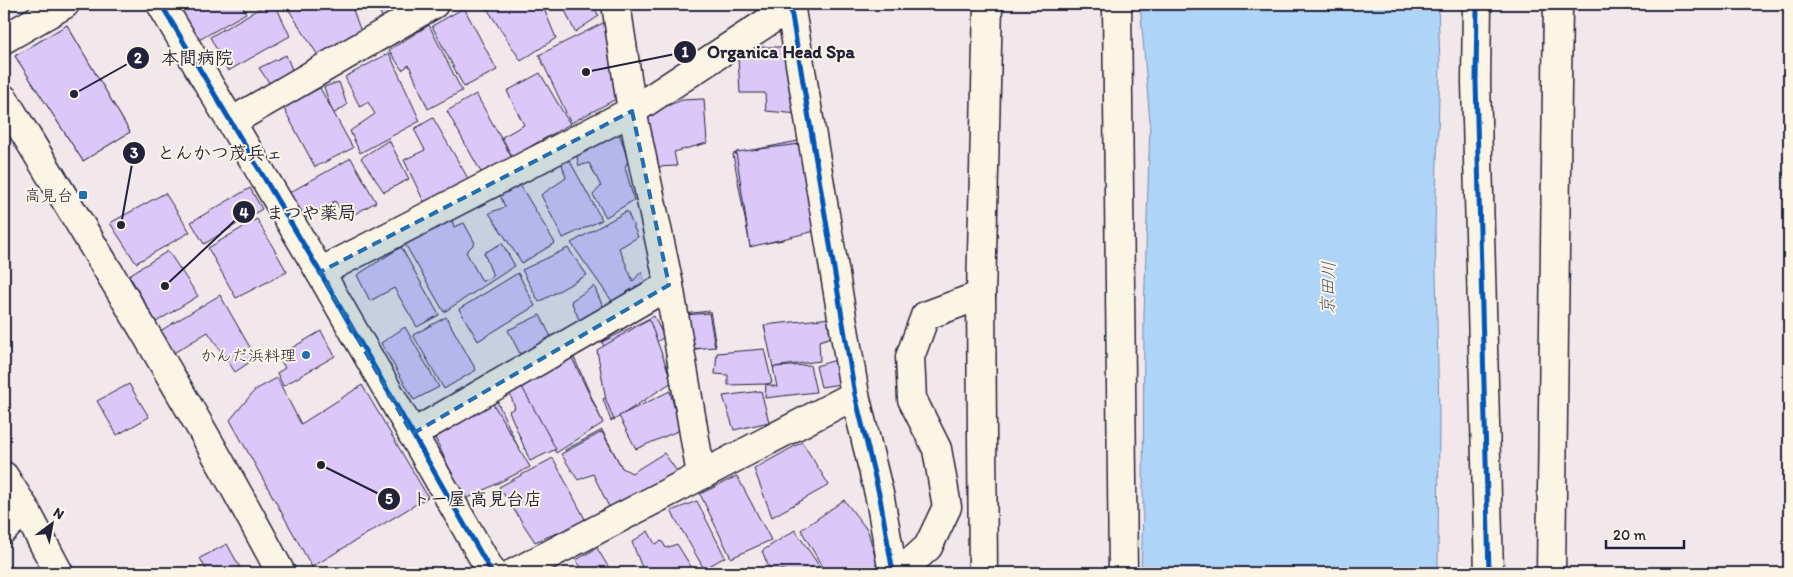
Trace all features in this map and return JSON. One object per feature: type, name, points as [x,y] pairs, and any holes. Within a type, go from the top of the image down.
[{"type":"street","points":[[4,39],[66,4]]},
{"type":"street","points":[[161,4],[320,272],[492,573]]},
{"type":"street","points":[[231,122],[434,4]]},
{"type":"street","points":[[616,4],[632,110],[668,285],[701,475]]},
{"type":"street","points":[[983,573],[980,295],[988,4]]},
{"type":"street","points":[[1117,4],[1123,573]]},
{"type":"street","points":[[1477,4],[1476,82],[1489,573]]},
{"type":"street","points":[[1551,573],[1558,4]]},
{"type":"street","points":[[320,272],[632,110],[790,5],[855,395],[880,498],[893,573]]},
{"type":"street","points":[[4,99],[122,293],[251,517],[280,573]]},
{"type":"street","points":[[412,434],[668,285]]},
{"type":"street","points":[[899,573],[928,547],[947,507],[936,450],[912,398],[910,357],[925,316],[980,295]]},
{"type":"street","points":[[514,573],[855,395]]},
{"type":"street","points":[[4,476],[25,509],[59,573]]},
{"type":"street","points":[[4,529],[25,509]]},
{"type":"highlighted area","points":[[632,111],[669,285],[412,434],[320,272]]},
{"type":"water","name":"京田川","points":[[1140,4],[1438,4],[1440,66],[1435,226],[1439,414],[1438,573],[1141,573],[1144,314],[1150,122]]},
{"type":"building","points":[[185,4],[241,4],[246,13],[197,41],[177,11]]},
{"type":"building","points":[[267,4],[275,4],[290,36],[228,71],[210,37]]},
{"type":"building","points":[[285,4],[351,4],[362,35],[321,60]]},
{"type":"building","points":[[375,4],[406,4],[412,12],[387,25]]},
{"type":"building","points":[[484,4],[542,4],[556,38],[521,61]]},
{"type":"building","points":[[562,4],[592,4],[599,16],[575,32]]},
{"type":"building","points":[[464,8],[497,70],[464,87],[432,26]]},
{"type":"building","points":[[607,21],[618,98],[571,123],[539,55]]},
{"type":"building","points":[[67,25],[130,132],[83,161],[15,56]]},
{"type":"building","points":[[67,25],[130,132],[83,161],[15,56]]},
{"type":"building","points":[[429,25],[462,91],[428,109],[409,65],[402,70],[389,50]]},
{"type":"building","points":[[760,47],[789,47],[799,114],[766,111],[765,93],[740,93],[738,57]]},
{"type":"building","points":[[389,53],[420,121],[360,153],[350,131],[375,114],[368,102],[360,107],[345,77]]},
{"type":"building","points":[[286,55],[293,72],[270,84],[259,68]]},
{"type":"building","points":[[540,73],[570,124],[512,157],[502,137],[524,125],[507,91]]},
{"type":"building","points":[[339,82],[347,105],[333,114],[324,87]]},
{"type":"building","points":[[320,88],[353,148],[315,167],[283,107]]},
{"type":"building","points":[[476,94],[512,158],[482,174],[447,111]]},
{"type":"building","points":[[704,99],[707,143],[674,152],[677,166],[655,167],[646,114],[682,100]]},
{"type":"building","points":[[433,118],[469,180],[425,204],[404,160],[425,150],[414,129]]},
{"type":"building","points":[[617,126],[628,161],[625,167],[634,200],[606,217],[593,195],[601,186],[589,163],[579,166],[576,153]]},
{"type":"building","points":[[389,140],[409,179],[384,192],[361,158]]},
{"type":"building","points":[[803,140],[810,182],[783,187],[783,240],[750,246],[733,154]]},
{"type":"building","points":[[800,144],[819,230],[750,247],[736,152]]},
{"type":"building","points":[[566,154],[602,220],[563,238],[541,195],[566,178],[560,157]]},
{"type":"building","points":[[351,158],[376,202],[346,219],[335,201],[302,220],[287,194]]},
{"type":"building","points":[[519,183],[555,243],[522,263],[489,213],[505,207],[498,190]]},
{"type":"building","points":[[250,188],[262,209],[204,244],[191,222]]},
{"type":"building","points":[[165,193],[190,232],[136,263],[110,223]]},
{"type":"building","points":[[627,211],[638,237],[619,248],[633,281],[641,272],[647,285],[614,304],[571,243]]},
{"type":"building","points":[[451,216],[454,227],[464,223],[475,243],[466,252],[482,281],[493,276],[484,253],[502,243],[515,266],[444,312],[405,244]]},
{"type":"building","points":[[257,219],[287,272],[236,298],[208,248]]},
{"type":"building","points":[[401,247],[439,315],[417,327],[394,288],[370,301],[357,275]]},
{"type":"building","points":[[568,248],[587,275],[539,302],[522,270]]},
{"type":"building","points":[[168,251],[198,296],[156,322],[129,275]]},
{"type":"building","points":[[518,273],[535,306],[478,341],[459,309]]},
{"type":"building","points":[[594,286],[604,309],[580,322],[571,301]]},
{"type":"building","points":[[220,295],[256,358],[235,372],[208,332],[172,354],[160,331]]},
{"type":"building","points":[[710,311],[716,346],[690,350],[683,314]]},
{"type":"building","points":[[709,313],[715,347],[691,349],[685,315]]},
{"type":"building","points":[[540,315],[552,339],[520,354],[508,330]]},
{"type":"building","points":[[654,316],[664,337],[652,345],[663,372],[634,391],[639,401],[611,421],[603,399],[624,388],[602,342]]},
{"type":"building","points":[[446,317],[476,370],[444,389],[413,335]]},
{"type":"building","points":[[831,318],[832,337],[819,341],[820,361],[773,367],[764,325]]},
{"type":"building","points":[[649,319],[672,382],[614,420],[606,400],[597,350]]},
{"type":"building","points":[[405,327],[439,387],[414,400],[381,343]]},
{"type":"building","points":[[321,331],[335,356],[283,386],[277,373],[285,368],[278,356]]},
{"type":"building","points":[[764,349],[772,383],[728,385],[728,375],[715,374],[717,353]]},
{"type":"building","points":[[573,355],[602,421],[571,439],[547,392],[553,386],[546,369]]},
{"type":"building","points":[[572,358],[603,423],[556,453],[519,383]]},
{"type":"building","points":[[836,360],[840,384],[821,387],[816,366]]},
{"type":"building","points":[[810,365],[816,392],[765,398],[766,384],[777,387],[773,367]]},
{"type":"building","points":[[277,378],[301,424],[362,385],[428,497],[312,567],[230,420],[255,390]]},
{"type":"building","points":[[129,384],[149,417],[117,435],[97,401]]},
{"type":"building","points":[[522,387],[556,449],[530,461],[509,411],[515,408],[510,394]]},
{"type":"building","points":[[670,391],[680,430],[636,449],[619,416]]},
{"type":"building","points":[[761,391],[769,422],[734,430],[723,396]]},
{"type":"building","points":[[496,399],[524,460],[495,479],[474,441],[439,459],[429,436]]},
{"type":"building","points":[[492,402],[530,467],[464,500],[432,431]]},
{"type":"building","points":[[602,430],[622,468],[600,479],[594,465],[578,473],[565,450]]},
{"type":"building","points":[[602,432],[622,468],[632,473],[664,453],[679,474],[609,507],[593,474],[578,480],[561,454]]},
{"type":"building","points":[[802,442],[829,485],[772,517],[754,469]]},
{"type":"building","points":[[553,458],[586,521],[535,542],[499,487]]},
{"type":"building","points":[[737,476],[771,540],[731,558],[700,494]]},
{"type":"building","points":[[844,500],[868,531],[877,564],[865,573],[826,573],[801,530]]},
{"type":"building","points":[[697,501],[725,557],[704,569],[671,511]]},
{"type":"building","points":[[795,530],[824,573],[787,573],[785,570],[770,570],[762,551]]},
{"type":"building","points":[[648,531],[655,544],[662,541],[666,548],[677,544],[695,573],[644,573],[632,542]]},
{"type":"building","points":[[227,544],[242,571],[238,573],[208,573],[200,558]]},
{"type":"building","points":[[597,548],[612,573],[585,573],[576,560]]},
{"type":"cycle path","points":[[161,4],[320,272],[492,573]]},
{"type":"cycle path","points":[[790,4],[855,395],[880,498],[893,573]]},
{"type":"cycle path","points":[[1477,4],[1476,82],[1489,573]]},
{"type":"place","name":"Organica Head Spa","points":[[586,72]]},
{"type":"place","name":"本間病院","points":[[74,94]]},
{"type":"place","name":"高見台","points":[[83,195]]},
{"type":"place","name":"とんかつ茂兵ェ","points":[[121,225]]},
{"type":"place","name":"まつや薬局","points":[[165,286]]},
{"type":"place","name":"かんだ浜料理","points":[[306,355]]},
{"type":"place","name":"トー屋 高見台店","points":[[321,465]]}]
